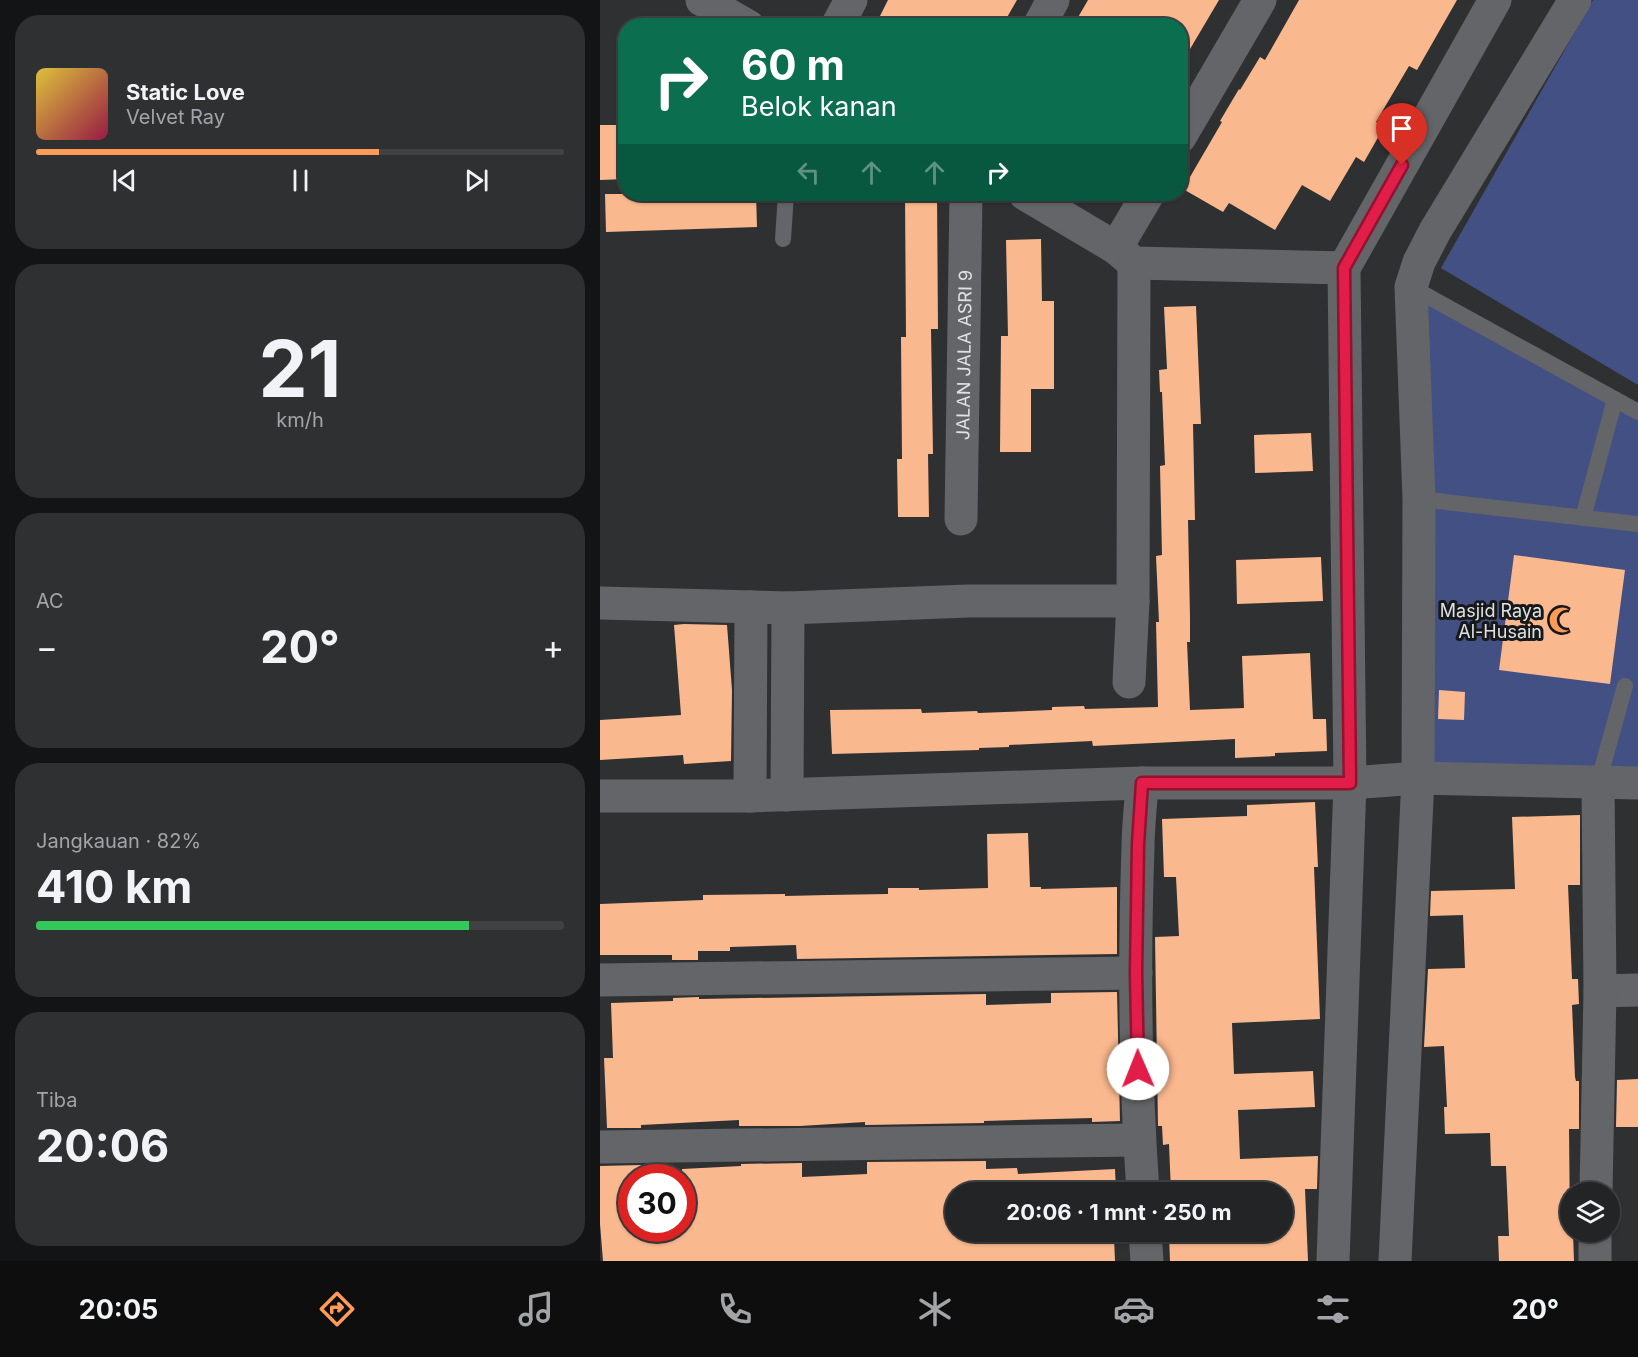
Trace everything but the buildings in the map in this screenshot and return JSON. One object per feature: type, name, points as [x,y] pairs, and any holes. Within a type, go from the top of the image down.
[{"type":"street","points":[[702,0],[734,18]]},
{"type":"street","points":[[841,18],[851,0]]},
{"type":"street","points":[[1043,18],[1053,0]]},
{"type":"street","points":[[1188,124],[1260,0]]},
{"type":"street","points":[[1333,1261],[1350,783],[1344,268],[1495,0]]},
{"type":"street","points":[[1395,1261],[1418,778],[1419,499],[1410,287],[1419,262],[1435,231],[1575,0]]},
{"type":"street","name":"JALAN JALA ASRI 9","points":[[961,519],[966,201]]},
{"type":"street","points":[[1036,201],[1125,256],[1344,268]]},
{"type":"street","points":[[1129,682],[1133,601],[1125,256],[1145,201]]},
{"type":"street","points":[[600,603],[788,608],[968,601],[1133,601]]},
{"type":"street","points":[[750,796],[751,607]]},
{"type":"street","points":[[787,795],[788,608]]},
{"type":"street","points":[[600,796],[750,796],[1142,783],[1350,783],[1418,778],[1638,783]]},
{"type":"street","points":[[1142,783],[1138,844],[1136,973],[1142,1182]]},
{"type":"street","points":[[1596,1182],[1600,990],[1598,783]]},
{"type":"street","points":[[600,980],[1136,973]]},
{"type":"street","points":[[1600,990],[1638,990]]},
{"type":"street","points":[[600,1147],[1140,1140]]},
{"type":"street","points":[[1146,1242],[1147,1261]]},
{"type":"street","points":[[1595,1242],[1595,1261]]},
{"type":"lane","points":[[783,239],[786,201]]},
{"type":"lane","points":[[1410,287],[1638,412]]},
{"type":"lane","points":[[1583,518],[1615,399]]},
{"type":"lane","points":[[1419,499],[1638,524]]},
{"type":"lane","points":[[1598,783],[1625,686]]},
{"type":"shaded area","points":[[1593,0],[1638,0],[1638,385],[1441,268]]},
{"type":"shaded area","points":[[1426,302],[1638,419],[1638,775],[1424,768]]},
{"type":"place","name":"Masjid Raya Al-Husain","points":[[1562,620]]},
{"type":"route","points":[[1138,1069],[1136,973],[1138,844],[1142,783],[1350,783],[1344,268],[1402,165]]}]
